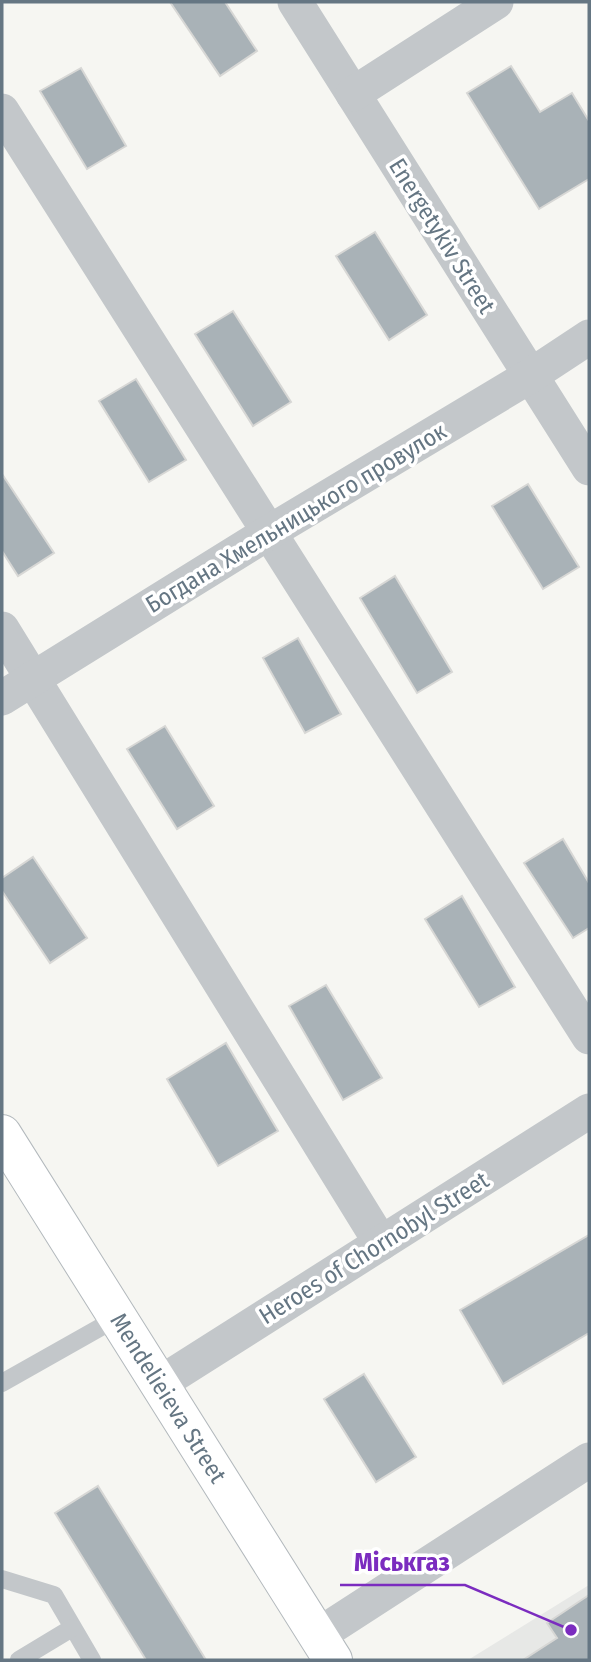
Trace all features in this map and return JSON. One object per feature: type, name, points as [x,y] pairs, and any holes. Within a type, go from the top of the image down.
[{"type":"street","name":"Energetykiv Street","points":[[295,2],[589,468]]},
{"type":"street","points":[[353,94],[496,2]]},
{"type":"street","points":[[2,111],[589,1037]]},
{"type":"street","name":"Богдана Хмельницького провулок","points":[[2,698],[268,533],[530,376],[589,337]]},
{"type":"street","points":[[2,629],[381,1243]]},
{"type":"street","name":"Heroes of Chornobyl Street","points":[[159,1384],[589,1111]]},
{"type":"street","name":"Mendelieieva Street","points":[[2,1134],[325,1648]]},
{"type":"street","points":[[325,1648],[589,1460]]},
{"type":"lane","points":[[2,1383],[117,1318]]},
{"type":"lane","points":[[2,1579],[54,1595],[92,1660]]},
{"type":"lane","points":[[19,1660],[72,1628]]},
{"type":"shaded area","points":[[589,1585],[589,1660],[468,1660]]},
{"type":"building","points":[[170,2],[225,2],[257,51],[220,76]]},
{"type":"building","points":[[511,66],[540,112],[572,93],[589,121],[589,179],[539,209],[467,93]]},
{"type":"building","points":[[81,68],[126,146],[87,169],[40,91]]},
{"type":"building","points":[[375,232],[427,315],[389,340],[336,256]]},
{"type":"building","points":[[233,311],[291,402],[253,426],[195,334]]},
{"type":"building","points":[[136,379],[186,460],[149,482],[99,401]]},
{"type":"building","points":[[2,474],[54,553],[18,576],[2,551]]},
{"type":"building","points":[[528,484],[579,567],[543,589],[492,506]]},
{"type":"building","points":[[395,576],[452,672],[417,693],[360,598]]},
{"type":"building","points":[[298,638],[341,714],[305,733],[263,658]]},
{"type":"building","points":[[165,726],[214,806],[177,829],[127,749]]},
{"type":"building","points":[[563,839],[589,883],[589,928],[573,938],[524,863]]},
{"type":"building","points":[[33,857],[87,938],[50,963],[2,891],[2,878]]},
{"type":"building","points":[[462,896],[515,987],[479,1007],[425,919]]},
{"type":"building","points":[[326,985],[382,1078],[343,1100],[289,1006]]},
{"type":"building","points":[[226,1043],[278,1131],[218,1166],[167,1079]]},
{"type":"building","points":[[589,1235],[589,1333],[503,1384],[460,1310]]},
{"type":"building","points":[[364,1374],[416,1457],[376,1482],[324,1399]]},
{"type":"building","points":[[98,1486],[206,1660],[146,1660],[55,1513]]},
{"type":"building","points":[[589,1595],[589,1660],[523,1660],[557,1638],[547,1623]]},
{"type":"place","name":"Міськгаз","points":[[571,1630]]}]
